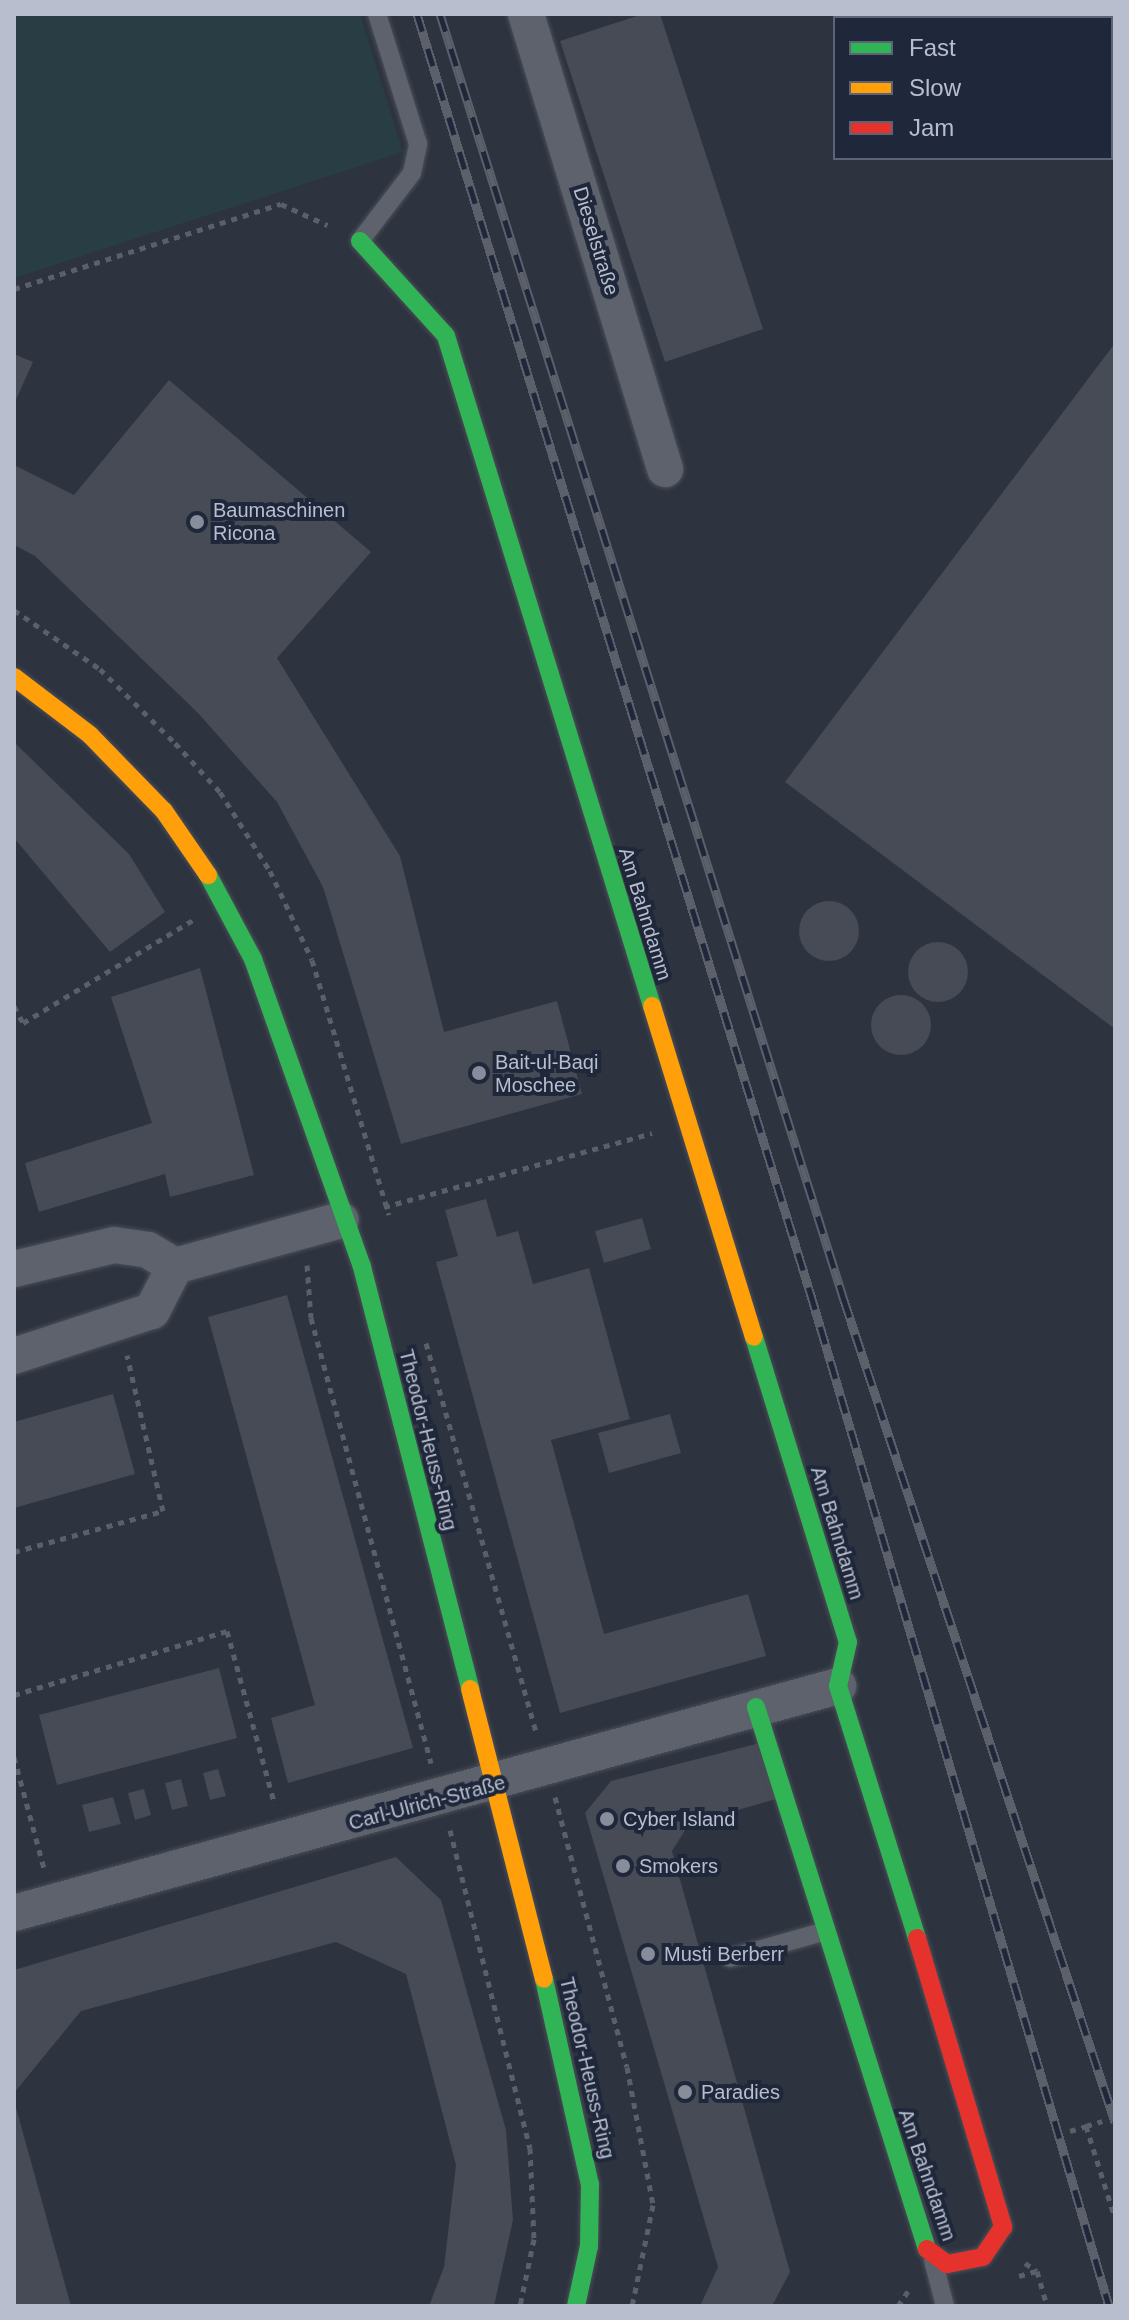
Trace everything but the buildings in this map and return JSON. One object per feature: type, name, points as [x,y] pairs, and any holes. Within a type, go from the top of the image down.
[{"type":"street","name":"Dieselstraße","points":[[526,14],[665,469]]},
{"type":"street","name":"Am Bahndamm","points":[[360,241],[446,336],[686,1124],[848,1642],[838,1686],[1000,2203],[1003,2227],[983,2257],[947,2264],[932,2257],[756,1707]]},
{"type":"street","name":"Theodor-Heuss-Ring","points":[[14,677],[90,735],[164,811],[225,900],[253,959],[341,1220],[362,1267],[494,1785],[590,2184],[589,2246],[576,2306]]},
{"type":"street","points":[[14,1269],[114,1245],[148,1250],[175,1266],[341,1220]]},
{"type":"street","points":[[14,1356],[121,1326],[152,1311],[175,1266]]},
{"type":"street","name":"Carl-Ulrich-Straße","points":[[14,1913],[494,1785],[756,1707],[838,1686]]},
{"type":"lane","points":[[360,241],[412,173],[418,144],[377,14]]},
{"type":"lane","points":[[730,1958],[826,1931]]},
{"type":"lane","points":[[932,2257],[945,2306]]},
{"type":"path","points":[[14,289],[281,204],[360,241]]},
{"type":"path","points":[[14,1006],[23,1023],[225,900]]},
{"type":"path","points":[[341,1220],[686,1124]]},
{"type":"path","points":[[14,1552],[163,1511],[121,1326]]},
{"type":"path","points":[[14,1695],[227,1631],[286,1841]]},
{"type":"path","points":[[14,1757],[53,1902]]},
{"type":"path","points":[[432,1764],[530,2148],[534,2239],[520,2306]]},
{"type":"path","points":[[1070,2131],[1102,2121]]},
{"type":"path","points":[[1086,2126],[1115,2218]]},
{"type":"path","points":[[1037,2271],[1047,2306]]},
{"type":"shaded area","points":[[14,14],[360,14],[403,152],[14,278]]},
{"type":"railway","points":[[417,14],[810,1292],[1109,2306]]},
{"type":"railway","points":[[440,14],[844,1300],[1115,2122]]},
{"type":"traffic: fast","points":[[360,241],[446,336],[652,1006]]},
{"type":"traffic: fast","points":[[208,875],[253,959],[362,1267],[470,1689]]},
{"type":"traffic: fast","points":[[754,1337],[848,1642],[838,1686],[917,1938]]},
{"type":"traffic: fast","points":[[756,1707],[927,2249]]},
{"type":"traffic: fast","points":[[544,1979],[590,2184],[589,2246],[576,2306]]},
{"type":"traffic: slow","points":[[14,677],[90,735],[164,811],[208,875]]},
{"type":"traffic: slow","points":[[652,1006],[754,1337]]},
{"type":"traffic: slow","points":[[470,1689],[544,1979]]},
{"type":"traffic: jam","points":[[917,1938],[1003,2227],[983,2257],[947,2264],[927,2249]]},
{"type":"place","name":"Baumaschinen Ricona","points":[[197,522]]},
{"type":"place","name":"Bait-ul-Baqi Moschee","points":[[479,1073]]},
{"type":"place","name":"Cyber Island","points":[[607,1819]]},
{"type":"place","name":"Smokers","points":[[623,1866]]},
{"type":"place","name":"Musti Berberr","points":[[648,1954]]},
{"type":"place","name":"Paradies","points":[[685,2092]]}]
